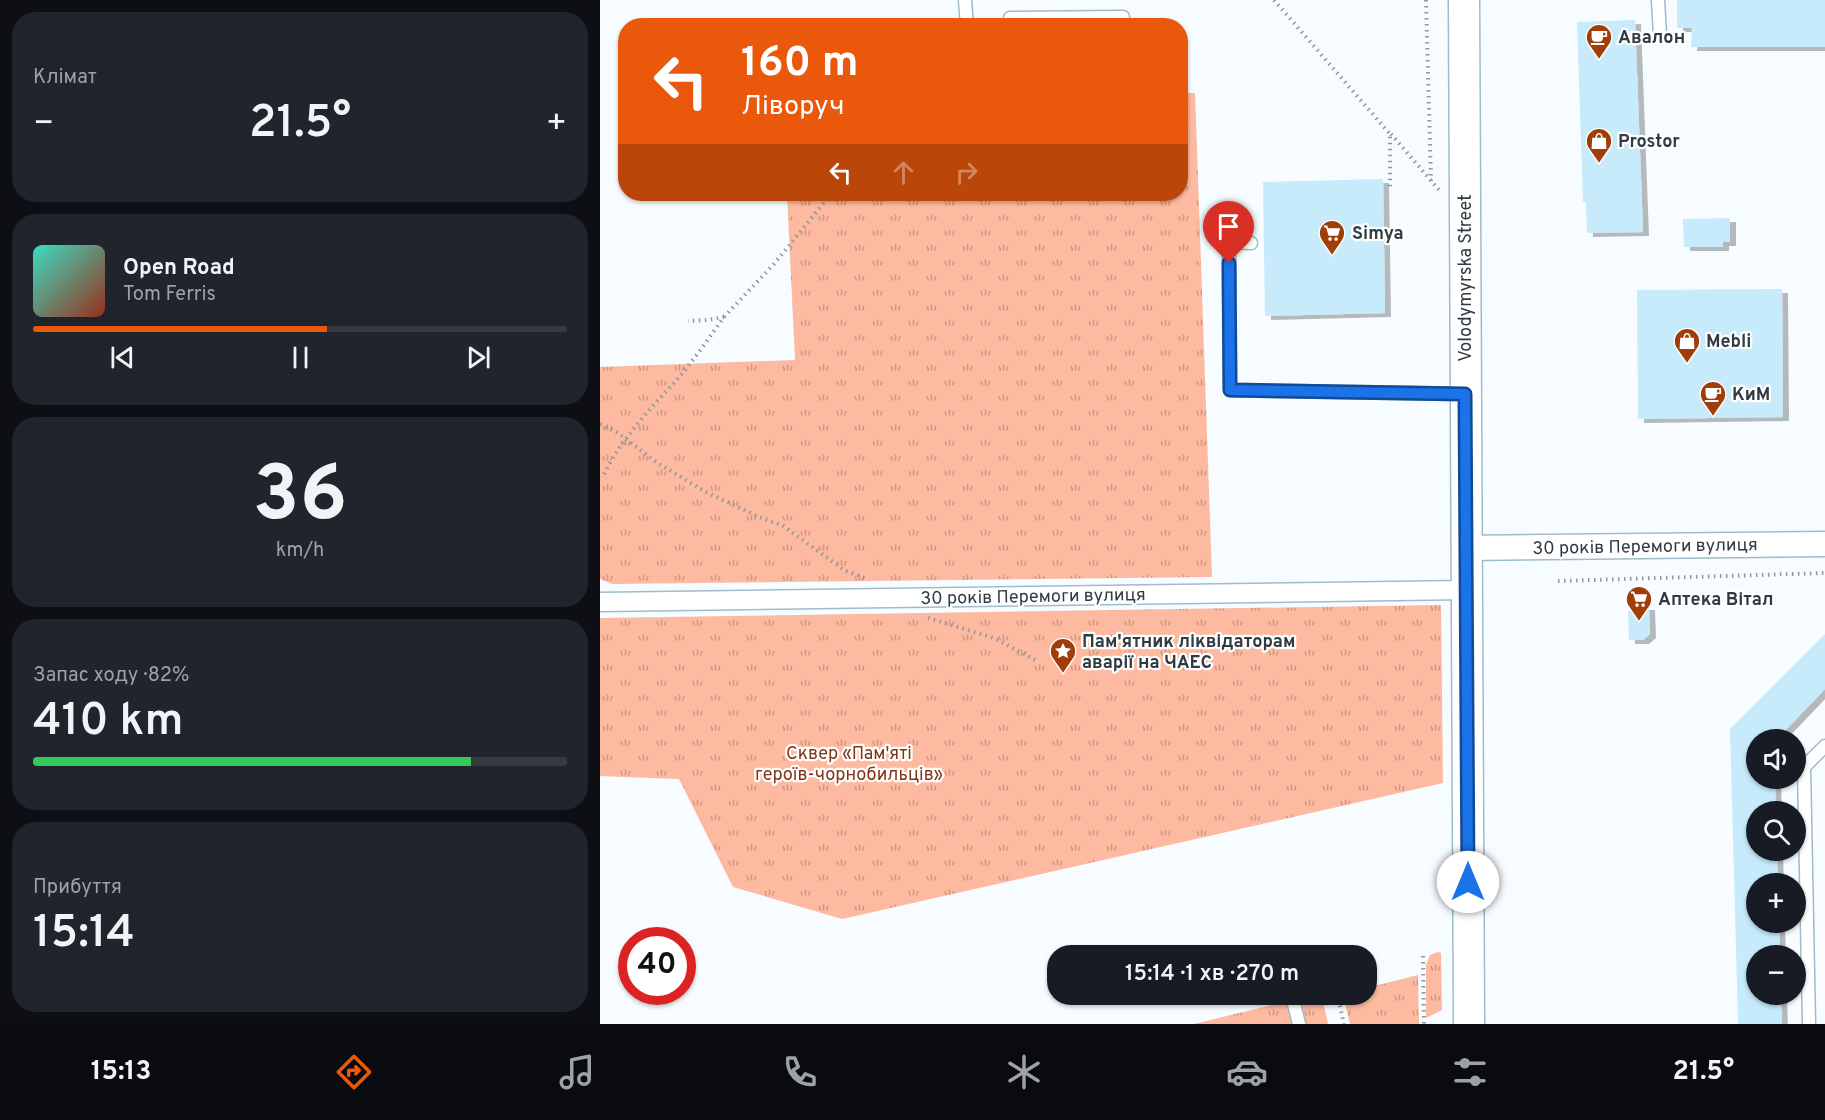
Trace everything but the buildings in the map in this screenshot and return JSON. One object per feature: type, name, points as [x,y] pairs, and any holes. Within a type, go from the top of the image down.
[{"type":"street","name":"Volodymyrska Street","points":[[1464,0],[1469,1024]]},
{"type":"street","name":"30 років Перемоги вулиця","points":[[1466,548],[1825,544]]},
{"type":"street","name":"30 років Перемоги вулиця","points":[[600,602],[1466,590]]},
{"type":"lane","points":[[965,0],[966,18]]},
{"type":"lane","points":[[1658,0],[1660,35]]},
{"type":"lane","points":[[1010,18],[1123,17]]},
{"type":"lane","points":[[1251,243],[1229,242],[1230,390],[1465,394]]},
{"type":"lane","points":[[1809,1024],[1804,767],[1825,746]]},
{"type":"lane","points":[[1294,1005],[1299,1024]]},
{"type":"path","points":[[1274,0],[1439,190]]},
{"type":"path","points":[[1426,0],[1431,181]]},
{"type":"path","points":[[1390,134],[1390,189]]},
{"type":"path","points":[[604,474],[626,439],[657,399],[674,383],[724,317],[774,264],[825,201]]},
{"type":"path","points":[[688,321],[724,317]]},
{"type":"path","points":[[600,424],[626,439],[659,464],[697,486],[759,517],[783,525],[844,570],[869,581]]},
{"type":"path","points":[[1558,581],[1825,573]]},
{"type":"path","points":[[924,617],[994,638],[1035,660]]},
{"type":"path","points":[[1423,956],[1424,1024]]},
{"type":"path","points":[[1340,1005],[1344,1024]]},
{"type":"green space","points":[[1188,93],[1195,93],[1212,577],[612,584],[600,579],[600,367],[795,360],[787,201],[1188,201]]},
{"type":"green space","name":"Сквер «Пам'яті героїв-чорнобильців»","points":[[1441,605],[1443,783],[842,919],[733,887],[679,779],[600,776],[600,618]]},
{"type":"green space","points":[[1441,953],[1442,1010],[1426,1018],[1426,965],[1430,955]]},
{"type":"green space","points":[[1418,975],[1419,1024],[1350,1024],[1345,1005],[1377,1005],[1377,985]]},
{"type":"green space","points":[[1272,1005],[1289,1005],[1294,1024],[1194,1024]]},
{"type":"green space","points":[[1302,1005],[1324,1005],[1328,1024],[1305,1024]]},
{"type":"place","name":"Авалон","points":[[1599,60]]},
{"type":"place","name":"Prostor","points":[[1599,164]]},
{"type":"place","name":"Simya","points":[[1332,256]]},
{"type":"place","name":"Mebli","points":[[1687,364]]},
{"type":"place","name":"КиМ","points":[[1713,417]]},
{"type":"place","name":"Аптека Вітал","points":[[1639,622]]},
{"type":"place","name":"Пам'ятник ліквідаторам аварії на ЧАЕС","points":[[1063,674]]},
{"type":"route","points":[[1229,263],[1230,390],[1465,394],[1468,882]]}]
